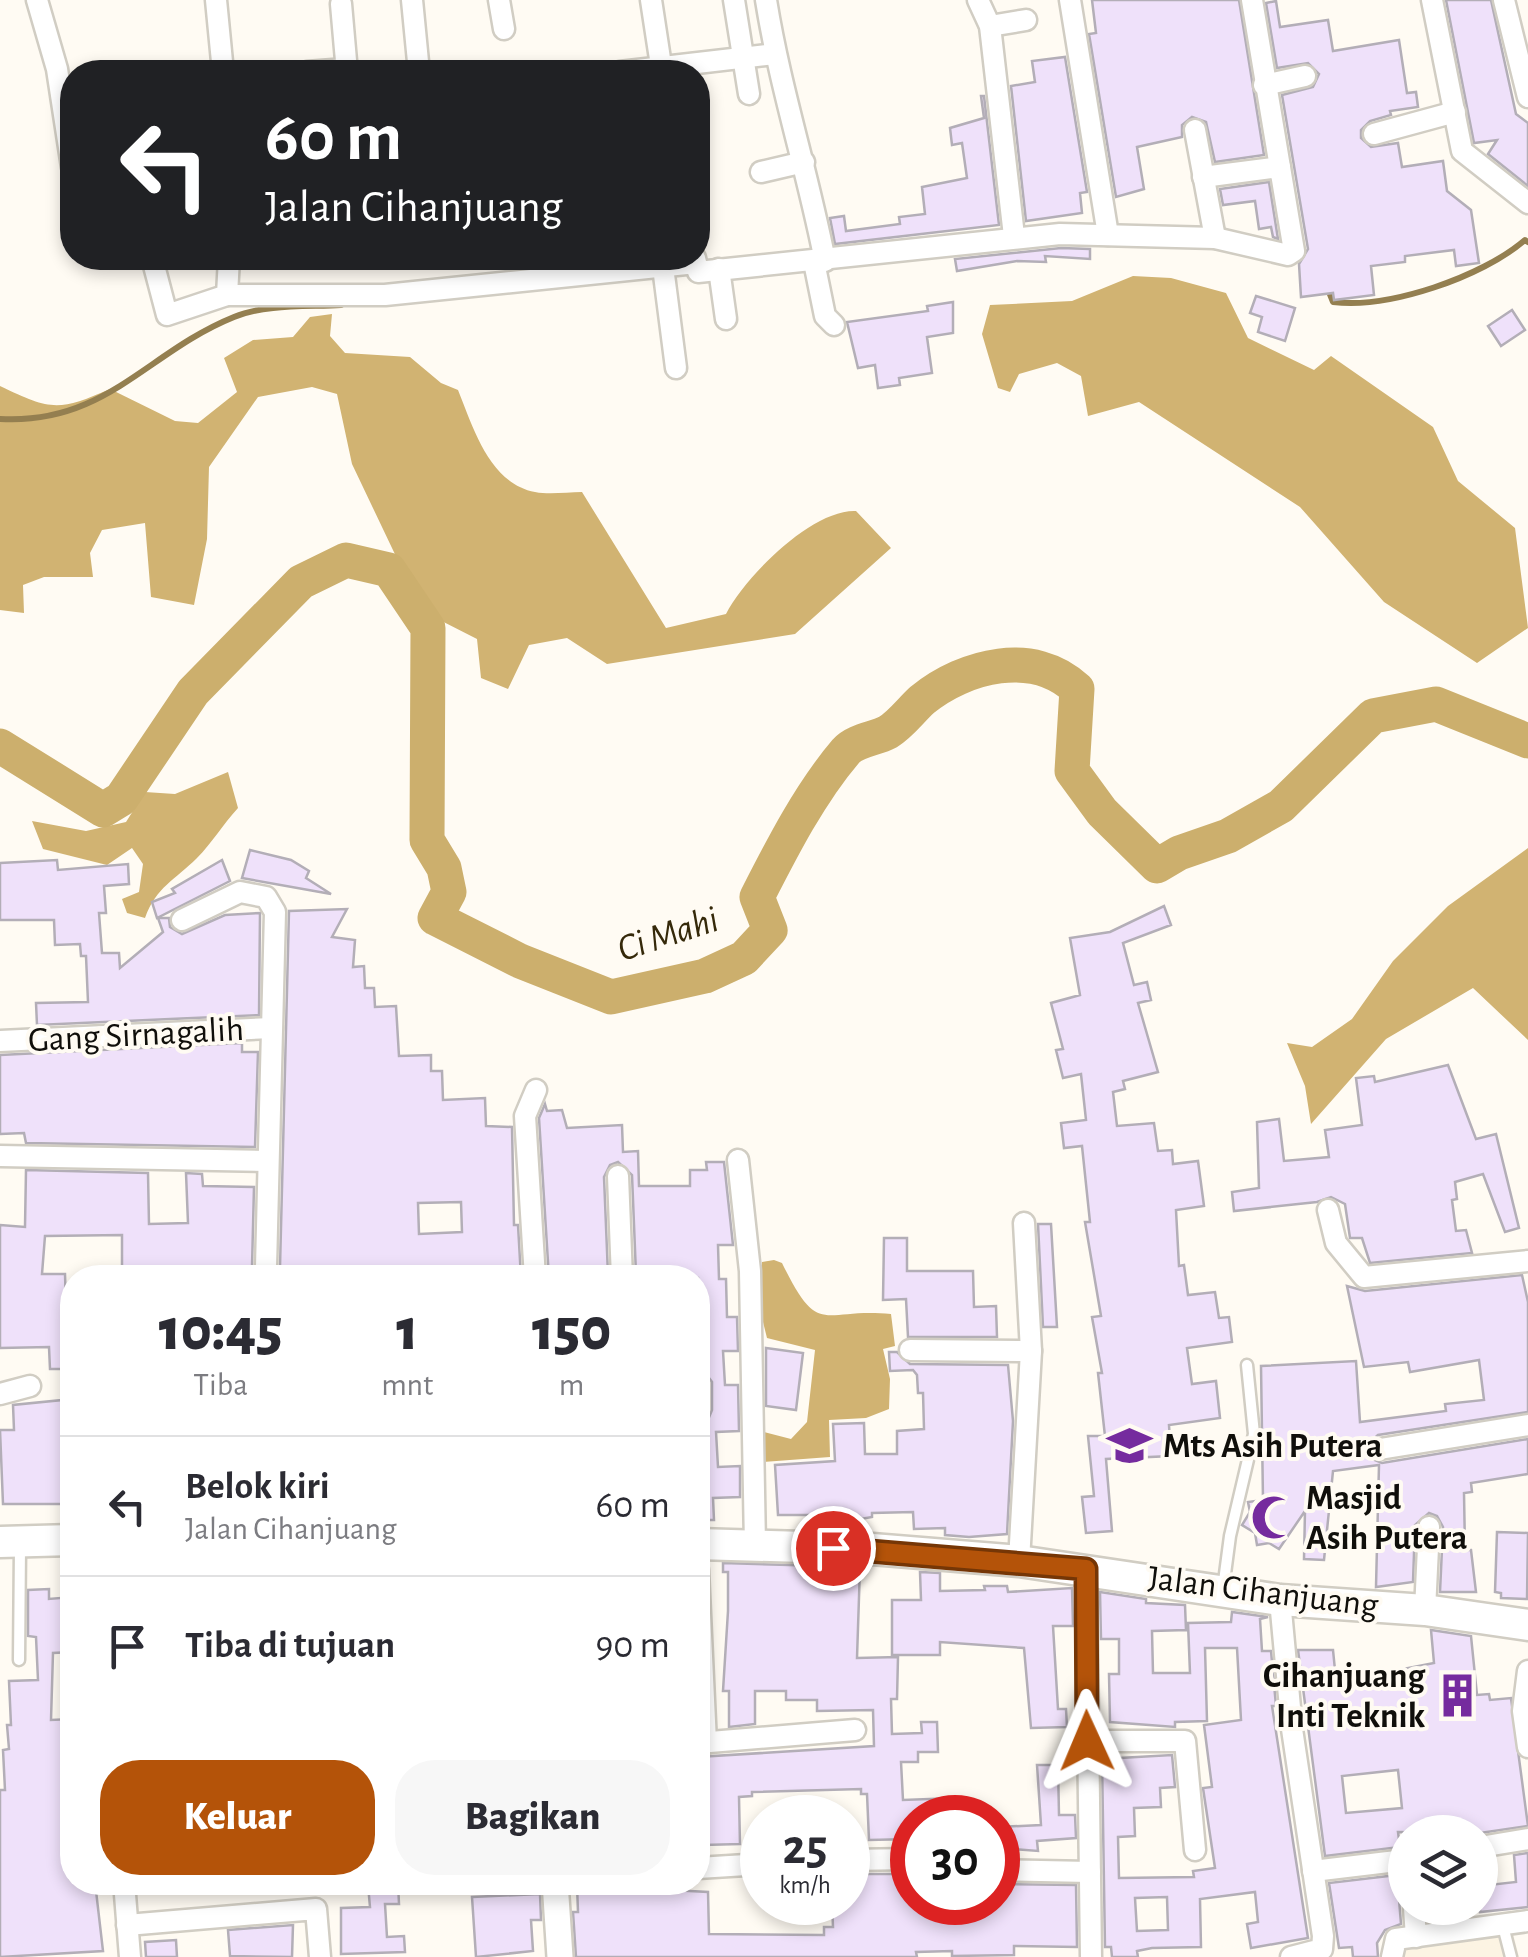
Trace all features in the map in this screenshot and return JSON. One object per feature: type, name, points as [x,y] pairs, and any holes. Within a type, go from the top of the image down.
[{"type":"main road","points":[[10,1541],[60,1540]]},
{"type":"main road","name":"Jalan Cihanjuang","points":[[710,1544],[872,1550],[1020,1562],[1280,1600],[1426,1610],[1528,1625]]},
{"type":"street","points":[[36,0],[60,89]]},
{"type":"street","points":[[216,0],[222,60]]},
{"type":"street","points":[[412,0],[417,60]]},
{"type":"street","points":[[499,0],[504,29]]},
{"type":"street","points":[[651,0],[660,60]]},
{"type":"street","points":[[734,0],[749,94]]},
{"type":"street","points":[[766,0],[775,54],[804,162],[825,316],[834,325]]},
{"type":"street","points":[[978,0],[990,26],[1014,236]]},
{"type":"street","points":[[1070,0],[1108,236]]},
{"type":"street","points":[[698,270],[819,261],[1014,236],[1215,238],[1288,255],[1294,251],[1252,0]]},
{"type":"street","points":[[1432,0],[1462,150],[1528,203]]},
{"type":"street","points":[[1504,0],[1528,96]]},
{"type":"street","points":[[341,4],[345,60]]},
{"type":"street","points":[[990,26],[1026,20]]},
{"type":"street","points":[[710,62],[775,54]]},
{"type":"street","points":[[1264,85],[1305,76]]},
{"type":"street","points":[[1374,134],[1454,112]]},
{"type":"street","points":[[1196,130],[1215,238]]},
{"type":"street","points":[[760,172],[804,162]]},
{"type":"street","points":[[1204,177],[1280,167]]},
{"type":"street","points":[[719,269],[726,319]]},
{"type":"street","points":[[155,270],[168,315],[227,295],[384,294],[632,270]]},
{"type":"street","points":[[227,295],[228,270]]},
{"type":"street","points":[[663,270],[676,368]]},
{"type":"street","points":[[182,920],[240,892],[266,897],[275,912],[266,1265]]},
{"type":"street","name":"Gang Sirnagalih","points":[[0,1042],[272,1028]]},
{"type":"street","points":[[534,1265],[525,1116],[536,1090]]},
{"type":"street","points":[[0,1156],[266,1160]]},
{"type":"street","points":[[738,1160],[750,1272],[755,1546]]},
{"type":"street","points":[[618,1176],[621,1265]]},
{"type":"street","points":[[1328,1210],[1336,1243],[1364,1277],[1528,1260]]},
{"type":"street","points":[[1020,1562],[1031,1351],[1024,1223]]},
{"type":"street","points":[[910,1350],[1031,1351]]},
{"type":"street","points":[[0,1394],[30,1386]]},
{"type":"street","points":[[1380,1449],[1528,1425]]},
{"type":"street","points":[[1426,1610],[1429,1527]]},
{"type":"street","points":[[1086,1569],[1091,1957]]},
{"type":"street","points":[[1280,1600],[1322,1949],[1292,1957]]},
{"type":"street","points":[[1528,1672],[1523,1711],[1528,1747]]},
{"type":"street","points":[[710,1742],[855,1730]]},
{"type":"street","points":[[1087,1741],[1185,1741],[1195,1850]]},
{"type":"street","points":[[1498,1844],[1528,1839]]},
{"type":"street","points":[[1313,1871],[1388,1862]]},
{"type":"street","points":[[710,1867],[740,1865]]},
{"type":"street","points":[[1020,1870],[1090,1872]]},
{"type":"street","points":[[125,1895],[130,1957]]},
{"type":"street","points":[[556,1895],[560,1957]]},
{"type":"street","points":[[127,1925],[316,1909],[320,1957]]},
{"type":"street","points":[[1392,1957],[1396,1940],[1528,1921]]},
{"type":"street","points":[[1415,1925],[1416,1937]]},
{"type":"lane","points":[[1223,1589],[1230,1536],[1254,1434],[1247,1365]]},
{"type":"lane","points":[[10,1541],[19,1660]]},
{"type":"lane","points":[[1503,1926],[1511,1957]]},
{"type":"shaded area","points":[[1133,276],[1171,278],[1226,293],[1248,338],[1314,370],[1331,356],[1433,427],[1458,481],[1515,528],[1528,628],[1477,663],[1384,602],[1300,507],[1139,402],[1088,416],[1081,376],[1057,363],[1019,374],[1010,392],[998,388],[982,334],[990,305],[1072,301]]},
{"type":"shaded area","points":[[332,314],[330,336],[345,353],[410,357],[441,383],[458,390],[485,452],[494,466],[519,487],[535,492],[582,492],[666,628],[726,614],[748,582],[782,548],[820,521],[839,513],[856,511],[891,548],[795,634],[607,664],[567,638],[529,645],[508,689],[481,678],[477,639],[422,611],[352,464],[337,394],[312,387],[258,397],[209,467],[207,539],[194,605],[151,597],[145,523],[102,530],[90,553],[93,577],[44,577],[23,585],[24,613],[0,610],[0,386],[54,405],[78,402],[110,389],[175,421],[198,423],[237,392],[224,358],[253,340],[293,337],[310,317]]},
{"type":"shaded area","points":[[228,772],[238,808],[202,852],[160,891],[145,918],[127,913],[122,899],[139,892],[143,864],[132,848],[107,865],[43,849],[32,821],[86,831],[126,822],[145,792],[175,794]]},
{"type":"shaded area","points":[[1528,848],[1528,1040],[1473,988],[1386,1039],[1311,1124],[1305,1086],[1287,1043],[1312,1047],[1352,1019],[1393,961],[1448,906]]},
{"type":"shaded area","points":[[762,1262],[782,1263],[805,1302],[815,1311],[824,1315],[891,1314],[895,1346],[883,1349],[890,1379],[889,1409],[866,1418],[829,1420],[830,1457],[763,1462],[760,1431],[791,1439],[807,1422],[815,1350],[767,1338],[761,1314]]},
{"type":"shaded area","points":[[1512,1930],[1519,1957],[1401,1957],[1400,1948]]},
{"type":"building","points":[[1092,0],[1239,0],[1264,155],[1215,162],[1206,122],[1192,117],[1182,125],[1182,137],[1137,147],[1144,189],[1116,197],[1089,34],[1096,33]]},
{"type":"building","points":[[1446,0],[1491,0],[1516,114],[1528,123],[1528,186],[1488,154],[1497,140],[1474,143]]},
{"type":"building","points":[[1276,1],[1280,27],[1328,20],[1333,51],[1399,40],[1407,93],[1416,92],[1418,107],[1390,111],[1391,115],[1370,121],[1361,130],[1361,138],[1371,147],[1398,143],[1402,167],[1443,161],[1447,191],[1471,210],[1479,263],[1456,266],[1454,250],[1405,256],[1405,262],[1371,266],[1374,295],[1334,300],[1333,293],[1301,297],[1299,264],[1308,249],[1282,95],[1313,87],[1319,74],[1308,63],[1277,68],[1266,3]]},
{"type":"building","points":[[1065,57],[1087,192],[1080,193],[1082,213],[1026,221],[1011,86],[1035,82],[1032,61]]},
{"type":"building","points":[[981,96],[999,225],[835,244],[830,218],[844,216],[846,231],[900,224],[899,217],[925,214],[922,187],[967,178],[962,143],[952,145],[950,128],[984,118]]},
{"type":"building","points":[[1269,182],[1278,239],[1273,237],[1271,227],[1259,229],[1255,201],[1223,205],[1220,189]]},
{"type":"building","points":[[1061,248],[1090,249],[1090,259],[1045,256],[1046,262],[1017,261],[957,271],[955,259]]},
{"type":"building","points":[[1256,296],[1295,308],[1285,341],[1258,332],[1262,317],[1250,313]]},
{"type":"building","points":[[953,302],[953,333],[927,337],[932,373],[899,378],[900,385],[878,388],[875,365],[858,368],[847,322],[928,311],[927,306]]},
{"type":"building","points":[[1512,310],[1525,330],[1501,346],[1488,326]]},
{"type":"building","points":[[250,850],[291,860],[309,871],[306,878],[331,894],[242,878]]},
{"type":"building","points":[[57,860],[58,870],[128,864],[129,884],[104,886],[106,913],[99,913],[102,953],[119,953],[120,968],[163,932],[158,918],[169,918],[170,927],[182,934],[225,915],[260,913],[259,1015],[37,1025],[36,1003],[88,1002],[86,956],[81,956],[80,944],[55,945],[54,920],[0,920],[0,863]]},
{"type":"building","points":[[222,860],[230,881],[157,918],[152,902],[175,893],[172,889]]},
{"type":"building","points":[[1164,906],[1171,925],[1123,943],[1134,985],[1147,982],[1151,1000],[1138,1003],[1158,1072],[1123,1081],[1125,1089],[1113,1092],[1117,1126],[1154,1123],[1158,1151],[1172,1150],[1173,1164],[1198,1161],[1204,1206],[1176,1210],[1179,1266],[1184,1265],[1188,1295],[1215,1292],[1219,1318],[1229,1317],[1232,1342],[1187,1348],[1192,1384],[1216,1381],[1220,1418],[1169,1425],[1171,1456],[1106,1459],[1112,1531],[1086,1533],[1082,1497],[1094,1496],[1088,1436],[1105,1436],[1098,1373],[1102,1373],[1092,1317],[1101,1316],[1085,1222],[1090,1222],[1082,1146],[1064,1148],[1061,1123],[1086,1120],[1081,1074],[1063,1078],[1056,1050],[1063,1049],[1051,1003],[1080,995],[1070,938],[1110,932]]},
{"type":"building","points":[[347,909],[332,937],[355,940],[353,967],[364,966],[365,988],[374,988],[375,1007],[396,1006],[399,1056],[431,1055],[431,1071],[442,1071],[443,1100],[485,1098],[486,1126],[512,1127],[514,1225],[518,1225],[520,1265],[280,1265],[289,911]],"holes":[[[461,1202],[462,1232],[419,1234],[418,1203]]]},
{"type":"building","points":[[242,1043],[242,1052],[258,1052],[255,1147],[26,1143],[24,1133],[0,1134],[0,1055]]},
{"type":"building","points":[[1448,1065],[1476,1139],[1496,1134],[1519,1228],[1505,1232],[1483,1174],[1455,1182],[1457,1199],[1452,1200],[1456,1231],[1466,1230],[1472,1253],[1370,1263],[1362,1238],[1350,1238],[1345,1204],[1331,1197],[1234,1211],[1232,1192],[1259,1188],[1257,1122],[1279,1119],[1284,1161],[1329,1157],[1325,1130],[1362,1125],[1356,1078],[1374,1076],[1375,1082]]},
{"type":"building","points":[[545,1104],[547,1111],[562,1110],[567,1128],[622,1125],[623,1152],[638,1151],[639,1186],[690,1186],[690,1170],[707,1170],[706,1162],[724,1162],[733,1245],[718,1245],[719,1279],[726,1279],[727,1317],[737,1317],[738,1351],[723,1351],[725,1385],[738,1385],[739,1431],[716,1432],[718,1467],[740,1466],[740,1497],[713,1498],[714,1520],[710,1520],[710,1265],[636,1265],[632,1175],[618,1162],[610,1165],[604,1177],[608,1265],[548,1265],[539,1118]]},
{"type":"building","points":[[26,1170],[148,1173],[149,1224],[188,1223],[186,1173],[202,1174],[203,1186],[254,1187],[252,1265],[122,1265],[122,1235],[45,1236],[42,1274],[60,1274],[60,1369],[50,1369],[49,1347],[0,1348],[0,1225],[25,1227]]},
{"type":"building","points":[[1038,1224],[1051,1224],[1057,1327],[1043,1327]]},
{"type":"building","points":[[884,1238],[907,1238],[907,1271],[973,1271],[974,1307],[996,1306],[997,1337],[908,1337],[906,1299],[883,1300]]},
{"type":"building","points":[[1522,1275],[1528,1302],[1528,1412],[1378,1435],[1367,1445],[1370,1458],[1382,1463],[1528,1439],[1528,1474],[1471,1483],[1472,1492],[1464,1493],[1465,1550],[1471,1550],[1476,1592],[1440,1592],[1443,1527],[1437,1516],[1429,1513],[1415,1525],[1413,1582],[1376,1587],[1379,1465],[1333,1471],[1324,1560],[1304,1559],[1305,1511],[1279,1549],[1269,1543],[1257,1545],[1255,1533],[1242,1525],[1250,1512],[1248,1502],[1263,1500],[1261,1366],[1356,1361],[1360,1422],[1446,1411],[1445,1404],[1484,1400],[1479,1360],[1410,1372],[1408,1362],[1364,1367],[1347,1286],[1365,1291]]},
{"type":"building","points":[[766,1348],[803,1353],[796,1410],[766,1406]]},
{"type":"building","points":[[889,1352],[897,1352],[910,1364],[1008,1365],[1013,1421],[1007,1534],[969,1537],[945,1535],[945,1528],[914,1529],[913,1512],[872,1513],[872,1517],[833,1524],[832,1515],[778,1515],[775,1465],[835,1461],[833,1424],[864,1423],[865,1454],[897,1454],[897,1431],[924,1429],[923,1393],[918,1393],[917,1375],[913,1370],[890,1371]]},
{"type":"building","points":[[60,1400],[60,1504],[3,1504],[0,1430],[14,1430],[13,1405]]},
{"type":"building","points":[[1497,1532],[1528,1533],[1527,1599],[1501,1598],[1501,1593],[1495,1592]]},
{"type":"building","points":[[723,1563],[860,1567],[857,1658],[898,1657],[897,1699],[891,1699],[892,1734],[922,1733],[921,1722],[937,1722],[938,1752],[918,1752],[918,1762],[901,1762],[903,1795],[890,1795],[890,1840],[870,1840],[870,1795],[861,1794],[861,1789],[752,1792],[739,1797],[740,1844],[710,1845],[710,1756],[874,1746],[873,1710],[817,1711],[817,1700],[786,1700],[786,1691],[755,1691],[755,1724],[729,1727],[729,1691],[723,1691],[728,1572],[723,1572]]},
{"type":"building","points":[[920,1572],[940,1573],[940,1591],[985,1590],[984,1586],[1007,1586],[1008,1592],[1072,1588],[1073,1626],[1053,1626],[1058,1709],[1066,1709],[1067,1727],[1031,1728],[1024,1648],[940,1642],[940,1655],[892,1655],[892,1600],[921,1600]]},
{"type":"building","points":[[49,1589],[49,1599],[60,1598],[60,1653],[53,1653],[51,1720],[60,1720],[60,1895],[97,1895],[103,1951],[0,1957],[0,1790],[5,1790],[3,1750],[9,1749],[7,1725],[11,1725],[9,1681],[38,1680],[36,1637],[28,1636],[28,1590]]},
{"type":"building","points":[[1100,1592],[1146,1599],[1146,1603],[1185,1605],[1186,1630],[1152,1631],[1153,1673],[1190,1673],[1188,1623],[1231,1622],[1232,1612],[1268,1617],[1260,1619],[1262,1651],[1271,1651],[1276,1706],[1272,1706],[1308,1938],[1251,1948],[1247,1924],[1258,1922],[1255,1892],[1200,1899],[1201,1947],[1152,1948],[1137,1951],[1138,1957],[1112,1957],[1111,1947],[1105,1947],[1102,1759],[1172,1755],[1175,1787],[1160,1788],[1161,1807],[1134,1808],[1135,1836],[1118,1837],[1119,1878],[1194,1877],[1193,1871],[1215,1868],[1203,1788],[1212,1787],[1204,1725],[1241,1720],[1237,1648],[1205,1648],[1207,1721],[1175,1722],[1175,1727],[1110,1722],[1109,1674],[1119,1674],[1119,1639],[1101,1639]],"holes":[[[1167,1897],[1168,1930],[1137,1931],[1135,1898]]]},
{"type":"building","points":[[1431,1630],[1471,1636],[1477,1695],[1489,1694],[1490,1700],[1511,1698],[1528,1826],[1498,1830],[1498,1815],[1388,1815],[1388,1848],[1325,1856],[1298,1650],[1333,1650],[1335,1670],[1353,1669],[1353,1675],[1434,1663]],"holes":[[[1398,1770],[1402,1808],[1346,1813],[1342,1776]]]},
{"type":"building","points":[[1037,1765],[1058,1765],[1059,1815],[1075,1815],[1076,1838],[1037,1841],[1038,1851],[1020,1850],[1020,1826],[1041,1825]]},
{"type":"building","points":[[1528,1853],[1528,1907],[1498,1910],[1498,1884],[1516,1882],[1514,1855]]},
{"type":"building","points":[[870,1874],[890,1874],[890,1925],[1020,1925],[1020,1884],[1076,1885],[1077,1947],[1014,1946],[1014,1955],[952,1956],[952,1951],[916,1952],[917,1957],[576,1957],[573,1912],[578,1912],[577,1895],[708,1895],[709,1934],[824,1935],[824,1927],[870,1925]]},
{"type":"building","points":[[1388,1876],[1388,1925],[1398,1925],[1385,1930],[1377,1943],[1378,1957],[1353,1957],[1352,1947],[1339,1948],[1329,1883]]},
{"type":"building","points":[[369,1895],[399,1895],[399,1904],[385,1904],[387,1937],[404,1936],[405,1952],[341,1954],[341,1908],[370,1907]]},
{"type":"building","points":[[540,1895],[541,1920],[531,1920],[533,1951],[476,1957],[472,1897]]},
{"type":"building","points":[[293,1925],[292,1957],[230,1956],[228,1930]]},
{"type":"building","points":[[176,1940],[177,1957],[146,1957],[145,1942]]},
{"type":"waterway","points":[[1327,287],[1333,302],[1356,303],[1407,295],[1460,278],[1507,254],[1525,240],[1528,242]]},
{"type":"waterway","points":[[0,419],[37,418],[98,399],[203,332],[234,317],[273,308],[341,305]]},
{"type":"waterway","name":"Ci Mahi","points":[[0,746],[103,810],[121,799],[193,692],[301,582],[346,560],[389,570],[428,628],[427,840],[444,868],[449,892],[435,918],[520,961],[611,997],[705,976],[744,958],[770,930],[757,897],[809,803],[846,751],[888,732],[939,688],[979,670],[1020,665],[1041,668],[1077,689],[1072,771],[1102,812],[1157,866],[1179,853],[1228,836],[1281,806],[1373,716],[1436,704],[1528,741]]},
{"type":"place","name":"Mts Asih Putera","points":[[1130,1446]]},
{"type":"place","name":"Masjid Asih Putera","points":[[1273,1518]]},
{"type":"place","name":"Cihanjuang Inti Teknik","points":[[1458,1696]]},
{"type":"route","points":[[833,1548],[1086,1569],[1087,1741]]}]
